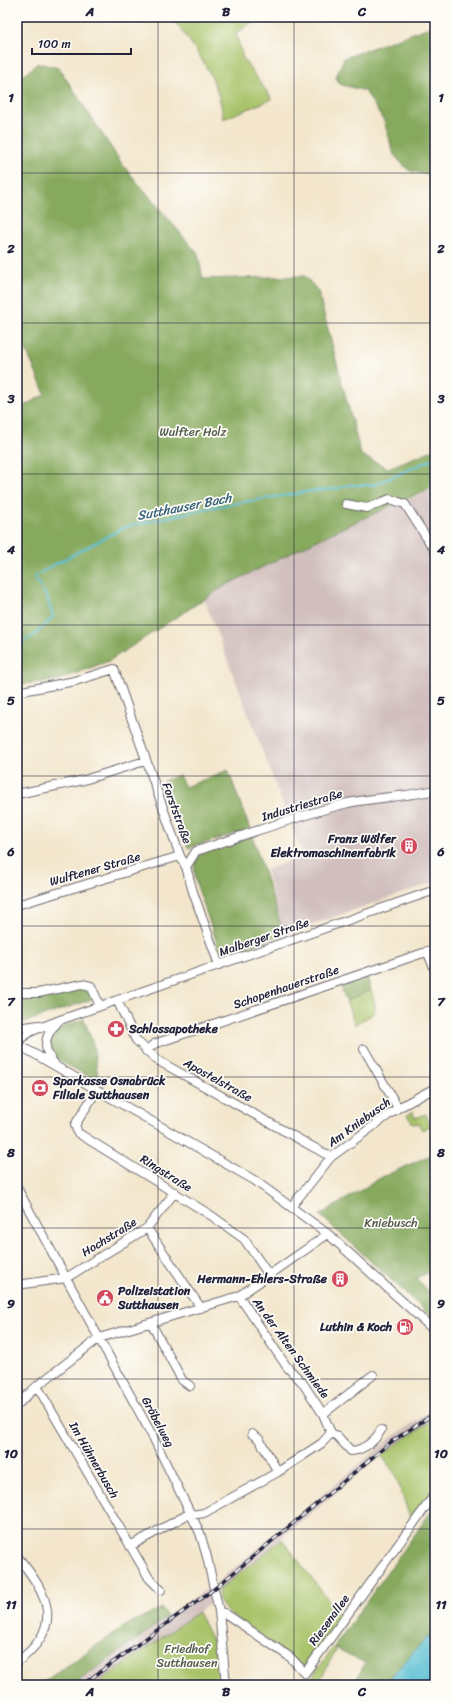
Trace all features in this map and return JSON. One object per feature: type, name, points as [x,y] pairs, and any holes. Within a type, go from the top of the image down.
[{"type":"street","points":[[346,504],[367,508],[390,499],[405,504],[435,551]]},
{"type":"street","name":"Forststraße","points":[[17,692],[75,681],[114,669],[145,761],[180,856],[186,867],[193,892],[219,965]]},
{"type":"street","points":[[17,794],[84,780],[145,761]]},
{"type":"street","name":"Industriestraße","points":[[186,867],[196,851],[326,809],[349,803],[399,797],[435,790]]},
{"type":"street","name":"Wulftener Straße","points":[[17,904],[180,856]]},
{"type":"street","name":"Malberger Straße","points":[[17,1043],[32,1031],[51,1023],[435,890]]},
{"type":"street","points":[[431,950],[435,970]]},
{"type":"street","name":"Schopenhauerstraße","points":[[146,1050],[154,1044],[431,950]]},
{"type":"street","points":[[17,993],[38,993],[82,984],[91,986],[100,1006]]},
{"type":"street","name":"Apostelstraße","points":[[117,1000],[136,1040],[157,1060],[331,1156]]},
{"type":"street","points":[[57,1067],[50,1059],[45,1044],[51,1028],[60,1020]]},
{"type":"street","points":[[17,1028],[51,1023]]},
{"type":"street","points":[[17,1043],[248,1176],[292,1206],[328,1234],[435,1331]]},
{"type":"street","points":[[364,1049],[398,1108]]},
{"type":"street","name":"Am Kniebusch","points":[[292,1206],[331,1156],[398,1108],[435,1088]]},
{"type":"street","name":"Ringstraße","points":[[97,1090],[75,1125],[78,1133],[175,1192],[244,1239],[269,1276]]},
{"type":"street","name":"Gröbelweg","points":[[17,1188],[153,1437],[192,1515],[204,1544],[219,1611],[226,1685]]},
{"type":"street","name":"Hochstraße","points":[[66,1278],[147,1228],[175,1192]]},
{"type":"street","points":[[147,1228],[201,1308]]},
{"type":"street","points":[[17,1404],[37,1386],[99,1338],[239,1296],[328,1234]]},
{"type":"street","points":[[17,1285],[66,1278]]},
{"type":"street","name":"An der Alten Schmiede","points":[[239,1296],[288,1367],[302,1382],[323,1414],[331,1433],[337,1436],[351,1451],[360,1450],[377,1438],[381,1430]]},
{"type":"street","points":[[150,1323],[182,1380],[190,1386]]},
{"type":"street","name":"An der Alten Schmiede","points":[[323,1414],[373,1376]]},
{"type":"street","name":"Im Hühnerbusch","points":[[37,1386],[149,1578],[161,1590]]},
{"type":"street","points":[[130,1546],[185,1516],[204,1513],[278,1472],[322,1442],[331,1433]]},
{"type":"street","points":[[252,1434],[259,1439],[278,1472]]},
{"type":"street","name":"Riesenallee","points":[[219,1611],[226,1614],[290,1658],[305,1673],[435,1494]]},
{"type":"street","points":[[17,1556],[42,1592],[48,1618],[45,1630],[39,1642],[29,1654],[17,1662]]},
{"type":"shaded area","points":[[435,488],[435,882],[284,934],[266,870],[303,856],[204,599],[226,585],[338,530]]},
{"type":"shaded area","points":[[435,1408],[435,1418],[381,1455],[218,1591],[216,1583],[391,1438]]},
{"type":"shaded area","points":[[208,1588],[211,1603],[95,1685],[73,1685]]},
{"type":"green space","points":[[171,17],[259,17],[236,34],[243,58],[272,99],[223,119],[221,104],[212,77],[189,40]]},
{"type":"green space","points":[[435,25],[435,177],[408,170],[394,155],[384,121],[365,91],[339,84],[336,77],[344,58]]},
{"type":"green space","name":"Wulfter Holz","points":[[38,63],[59,68],[122,164],[198,254],[203,279],[305,276],[318,291],[361,455],[388,468],[435,449],[435,486],[338,530],[226,585],[109,661],[58,680],[17,685],[17,410],[45,394],[17,329],[17,83],[20,78]]},
{"type":"green space","points":[[228,770],[250,829],[188,848],[163,781],[179,775],[185,787]]},
{"type":"green space","points":[[252,835],[284,934],[225,955],[220,952],[196,883],[194,866],[200,854]]},
{"type":"green space","points":[[367,977],[371,990],[346,1001],[341,987]]},
{"type":"green space","points":[[83,987],[88,990],[93,999],[28,1021],[17,1023],[17,997],[50,994]]},
{"type":"green space","points":[[371,990],[375,1004],[374,1012],[355,1025],[346,1001]]},
{"type":"green space","points":[[84,1019],[93,1044],[99,1082],[60,1061],[53,1053],[50,1045],[51,1039],[61,1029]]},
{"type":"green space","points":[[413,1112],[415,1118],[426,1114],[431,1126],[422,1130],[418,1123],[413,1124],[407,1115]]},
{"type":"green space","name":"Kniebusch","points":[[435,1153],[435,1270],[416,1278],[435,1298],[435,1320],[320,1215],[382,1177]]},
{"type":"green space","points":[[435,1418],[435,1488],[411,1521],[395,1474],[381,1455]]},
{"type":"green space","points":[[435,1506],[435,1641],[427,1637],[389,1683],[391,1685],[354,1685],[365,1663],[334,1647]]},
{"type":"green space","points":[[282,1539],[341,1617],[304,1667],[228,1613],[219,1601],[218,1591]]},
{"type":"green space","points":[[162,1608],[167,1617],[73,1685],[39,1685],[128,1624]]},
{"type":"green space","name":"Friedhof Sutthausen","points":[[198,1612],[219,1654],[222,1685],[95,1685]]},
{"type":"green space","points":[[334,1647],[337,1648],[318,1684],[312,1683],[312,1677]]},
{"type":"water","points":[[427,1637],[435,1641],[435,1676],[431,1685],[391,1685],[389,1683],[389,1679]]},
{"type":"waterway","name":"Sutthauser Bach","points":[[17,646],[36,634],[53,617],[47,597],[34,577],[125,527],[208,508],[312,491],[336,489],[349,485],[374,485],[435,458]]},
{"type":"railway","points":[[82,1685],[214,1589],[391,1442],[435,1413]]},
{"type":"place","name":"Franz Wölfer Elektromaschinenfabrik","points":[[409,846]]},
{"type":"place","name":"Schlossapotheke","points":[[116,1029]]},
{"type":"place","name":"Sparkasse Osnabrück Filiale Sutthausen","points":[[40,1088]]},
{"type":"place","name":"Hermann-Ehlers-Straße","points":[[340,1279]]},
{"type":"place","name":"Polizeistation Sutthausen","points":[[105,1298]]},
{"type":"place","name":"Luthin & Koch","points":[[405,1327]]}]
